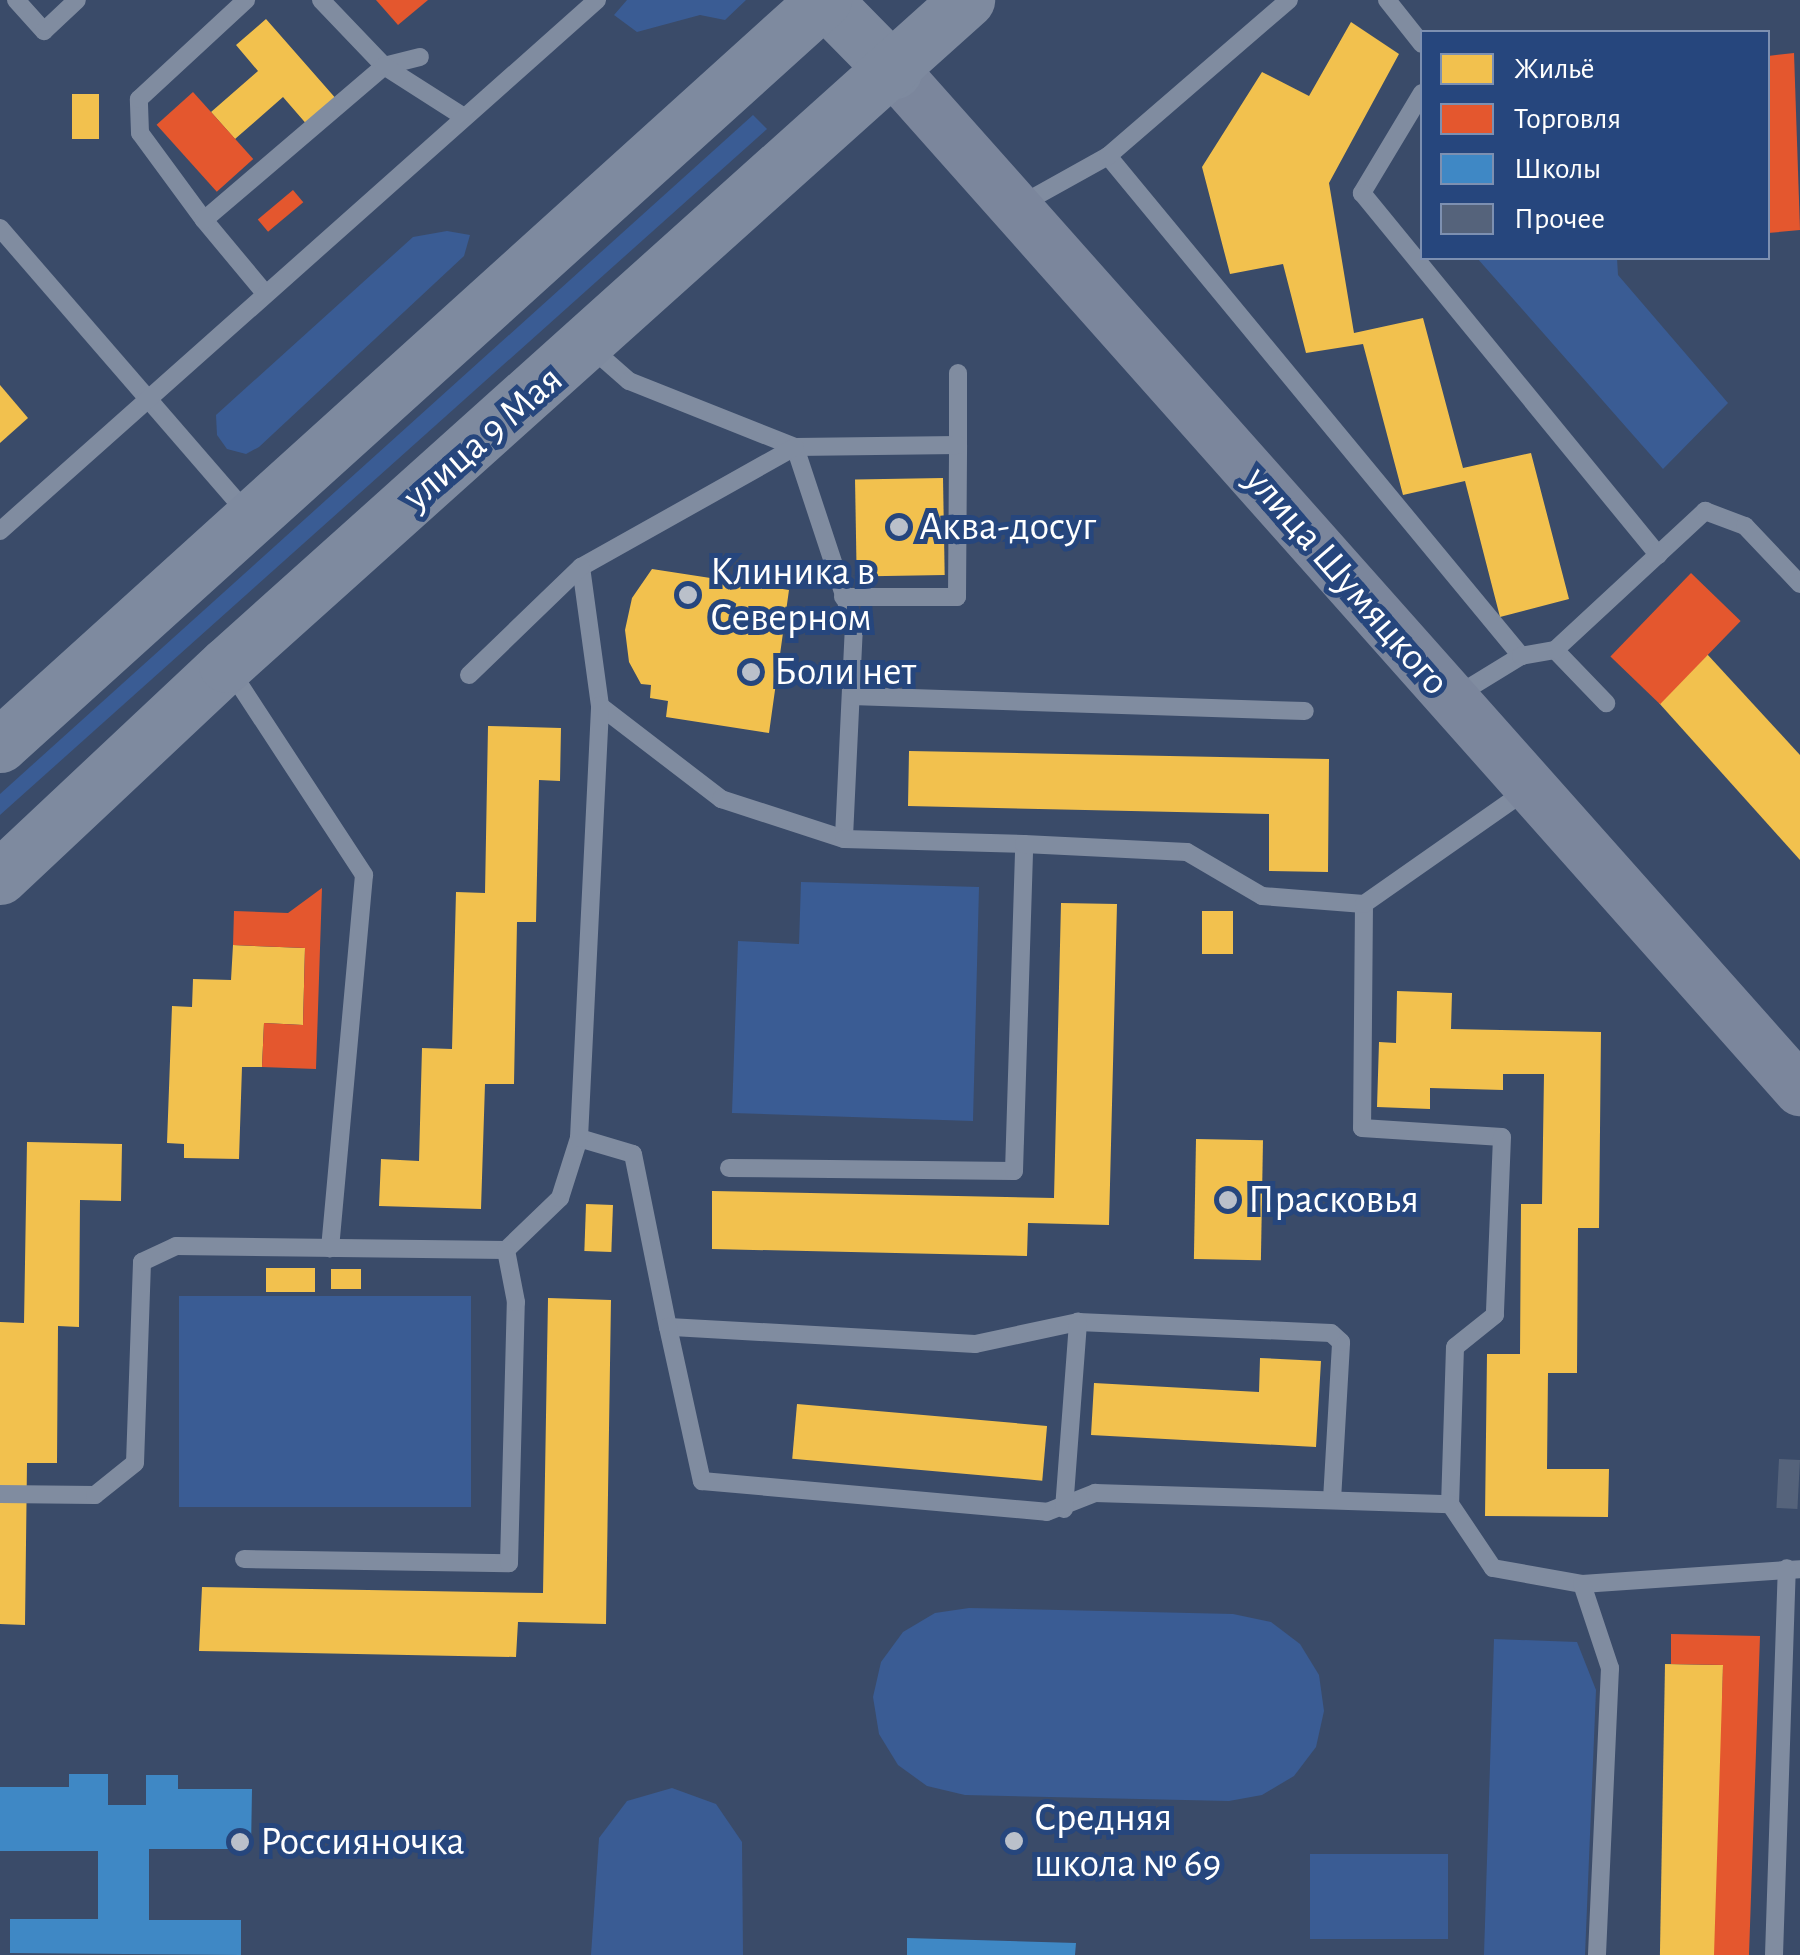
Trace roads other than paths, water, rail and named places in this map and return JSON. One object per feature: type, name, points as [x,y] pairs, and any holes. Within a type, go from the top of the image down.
[{"type":"main road","points":[[0,746],[824,0],[894,71]]},
{"type":"main road","name":"улица 9 Мая","points":[[0,877],[226,664],[589,346],[894,71],[967,0]]},
{"type":"street","name":"улица Шумяцкого","points":[[894,71],[1800,1090]]},
{"type":"lane","points":[[16,0],[44,31],[78,0]]},
{"type":"lane","points":[[246,0],[139,99],[140,132],[204,220],[264,292]]},
{"type":"lane","points":[[321,0],[384,66],[464,117]]},
{"type":"lane","points":[[0,531],[264,292],[597,0]]},
{"type":"lane","points":[[1016,207],[1108,156],[1289,0]]},
{"type":"lane","points":[[1388,0],[1420,41]]},
{"type":"lane","points":[[204,220],[384,66],[420,56]]},
{"type":"lane","points":[[1420,96],[1362,193],[1658,555]]},
{"type":"lane","points":[[1108,156],[1521,656]]},
{"type":"lane","points":[[0,228],[145,401],[252,518]]},
{"type":"lane","points":[[589,346],[628,380],[796,447],[958,445]]},
{"type":"lane","points":[[842,597],[957,597],[958,374]]},
{"type":"lane","points":[[469,675],[581,567],[796,447]]},
{"type":"lane","points":[[796,447],[854,625],[844,839]]},
{"type":"lane","points":[[1452,699],[1521,656],[1555,650],[1705,511],[1744,526],[1800,584]]},
{"type":"lane","points":[[0,1494],[94,1495],[135,1463],[142,1262],[176,1246],[506,1250],[560,1198],[579,1138],[600,706],[581,567]]},
{"type":"lane","points":[[1555,650],[1606,704]]},
{"type":"lane","points":[[226,664],[364,875],[330,1248]]},
{"type":"lane","points":[[852,696],[1305,711]]},
{"type":"lane","points":[[600,706],[721,799],[844,839],[1187,852],[1262,896],[1364,904],[1530,787]]},
{"type":"lane","points":[[729,1168],[1014,1172],[1024,844]]},
{"type":"lane","points":[[1364,904],[1362,1128],[1502,1137],[1495,1316],[1455,1347],[1450,1504],[1493,1568],[1582,1584],[1793,1568],[1774,1955]]},
{"type":"lane","points":[[579,1138],[633,1154],[702,1481],[1064,1509],[1094,1493],[1450,1504]]},
{"type":"lane","points":[[244,1559],[509,1563],[516,1302],[506,1250]]},
{"type":"lane","points":[[668,1328],[976,1344],[1078,1322],[1330,1333],[1341,1342],[1332,1500]]},
{"type":"lane","points":[[1064,1509],[1078,1322]]},
{"type":"lane","points":[[1582,1584],[1610,1668],[1597,1955]]},
{"type":"place","name":"Аква-досуг","points":[[899,527]]},
{"type":"place","name":"Клиника в Северном","points":[[688,595]]},
{"type":"place","name":"Боли нет","points":[[751,672]]},
{"type":"place","name":"Прасковья","points":[[1228,1200]]},
{"type":"place","name":"Средняя школа № 69","points":[[1014,1841]]},
{"type":"place","name":"Россияночка","points":[[240,1842]]}]
